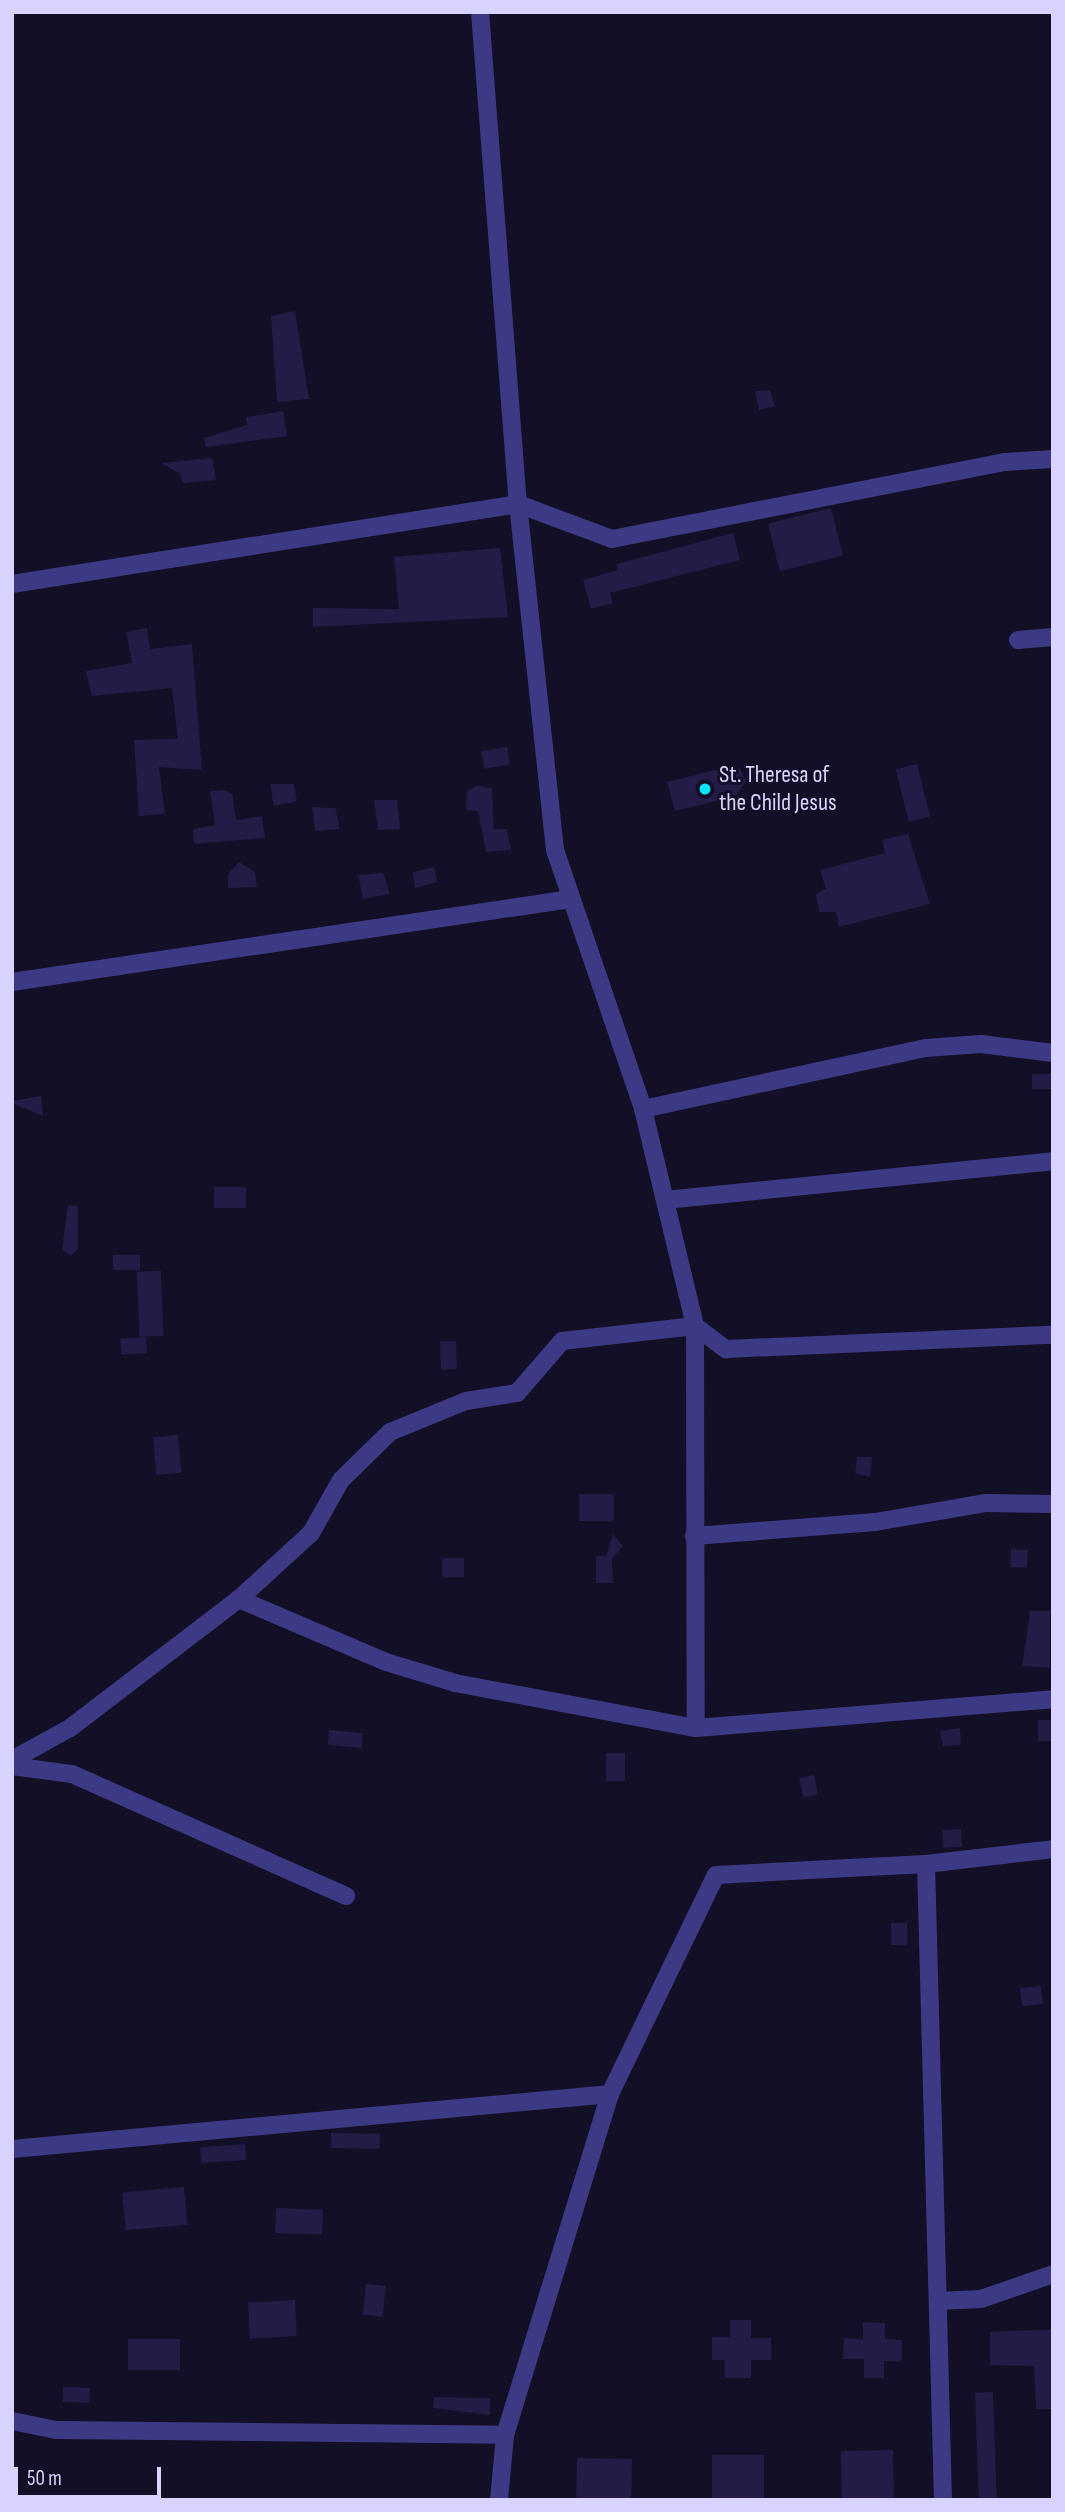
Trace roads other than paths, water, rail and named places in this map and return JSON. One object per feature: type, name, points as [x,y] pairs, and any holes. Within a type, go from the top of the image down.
[{"type":"street","points":[[480,12],[518,504],[555,849],[643,1109],[695,1326],[696,1728]]},
{"type":"street","points":[[12,584],[518,504],[612,539],[1005,462],[1053,459]]},
{"type":"street","points":[[1018,640],[1053,637]]},
{"type":"street","points":[[12,982],[571,899]]},
{"type":"street","points":[[643,1109],[926,1048],[981,1044],[1053,1053]]},
{"type":"street","points":[[665,1200],[1053,1161]]},
{"type":"street","points":[[12,1760],[70,1728],[239,1599],[311,1534],[341,1480],[390,1432],[466,1401],[517,1393],[562,1341],[695,1326],[726,1349],[1053,1335]]},
{"type":"street","points":[[694,1536],[875,1522],[986,1503],[1053,1504]]},
{"type":"street","points":[[239,1599],[386,1662],[455,1683],[696,1728],[1053,1699]]},
{"type":"street","points":[[12,1766],[72,1774],[346,1896]]},
{"type":"street","points":[[499,2500],[505,2435],[610,2094],[716,1875],[926,1864],[1053,1849]]},
{"type":"street","points":[[926,1864],[943,2500]]},
{"type":"street","points":[[12,2149],[610,2094]]},
{"type":"street","points":[[938,2301],[981,2299],[1053,2274]]},
{"type":"street","points":[[12,2421],[56,2430],[505,2435]]},
{"type":"place","name":"St. Theresa of the Child Jesus","points":[[705,789]]}]
